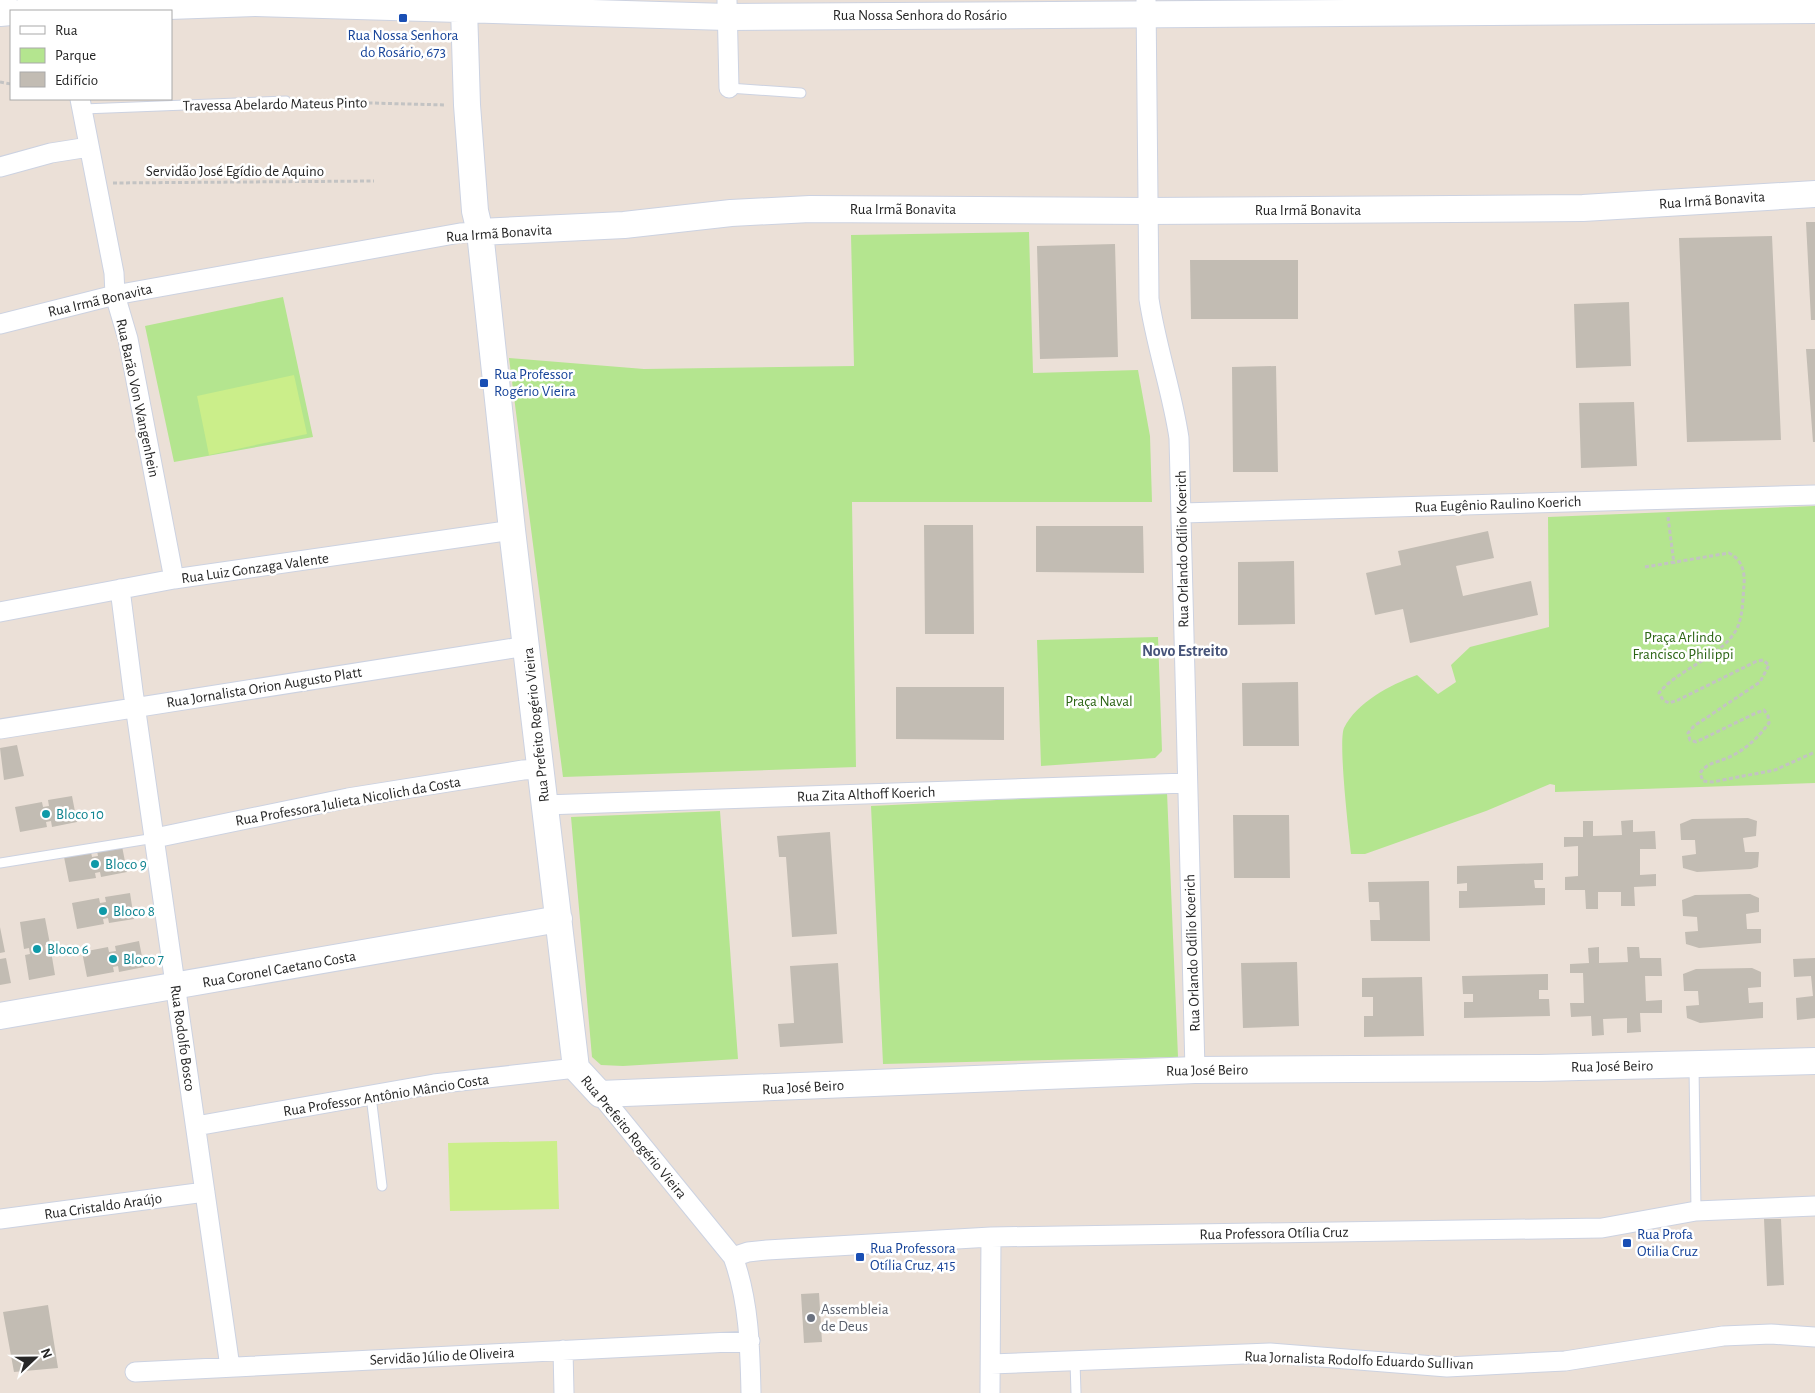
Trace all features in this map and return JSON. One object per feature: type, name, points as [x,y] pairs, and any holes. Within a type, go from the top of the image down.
[{"type":"street","name":"Rua Nossa Senhora do Rosário","points":[[34,10],[62,7],[254,1],[727,8],[1782,5],[1815,10]]},
{"type":"street","name":"Rua Prefeito Rogério Vieira","points":[[464,4],[467,105],[475,211],[480,232],[512,530],[542,769],[544,805],[576,1068],[600,1094],[733,1257],[742,1283],[750,1340],[751,1393]]},
{"type":"street","points":[[727,8],[729,88]]},
{"type":"street","name":"Rua Orlando Odílio Koerich","points":[[1146,8],[1149,299],[1154,329],[1175,411],[1179,438],[1196,1070]]},
{"type":"street","name":"Rua Barão Von Wangenhein","points":[[82,104],[114,272],[115,295],[128,339],[174,580]]},
{"type":"street","points":[[0,167],[51,153],[89,147]]},
{"type":"street","name":"Rua Irmã Bonavita","points":[[0,324],[115,295],[460,233],[624,225],[731,213],[810,209],[1147,211],[1583,208],[1815,194]]},
{"type":"street","name":"Rua Eugênio Raulino Koerich","points":[[1182,513],[1815,495]]},
{"type":"street","name":"Rua Luiz Gonzaga Valente","points":[[0,612],[174,580],[512,530]]},
{"type":"street","name":"Rua Rodolfo Bosco","points":[[120,589],[135,708],[230,1367]]},
{"type":"street","name":"Rua Jornalista Orion Augusto Platt","points":[[0,728],[527,646]]},
{"type":"street","name":"Rua Professora Julieta Nicolich da Costa","points":[[155,838],[348,798],[523,770],[542,769]]},
{"type":"street","name":"Rua Zita Althoff Koerich","points":[[544,805],[1187,783]]},
{"type":"street","name":"Rua Coronel Caetano Costa","points":[[0,1016],[176,987],[559,919]]},
{"type":"street","name":"Rua José Beiro","points":[[600,1094],[1196,1070],[1539,1068],[1815,1061]]},
{"type":"street","name":"Rua Professor Antônio Mâncio Costa","points":[[196,1126],[434,1084],[576,1068]]},
{"type":"street","name":"Rua Cristaldo Araújo","points":[[0,1219],[205,1192]]},
{"type":"street","name":"Rua Professora Otília Cruz","points":[[733,1257],[748,1252],[767,1250],[991,1237],[1602,1228],[1696,1211],[1815,1206]]},
{"type":"street","points":[[990,1393],[991,1237]]},
{"type":"street","name":"Rua Jornalista Rodolfo Eduardo Sullivan","points":[[991,1364],[1270,1353],[1447,1367],[1565,1361],[1723,1336],[1771,1334],[1815,1337]]},
{"type":"street","name":"Servidão Júlio de Oliveira","points":[[135,1372],[750,1340]]},
{"type":"street","points":[[563,1350],[564,1393]]},
{"type":"lane","points":[[729,88],[801,93]]},
{"type":"lane","name":"Travessa Abelardo Mateus Pinto","points":[[82,104],[286,101]]},
{"type":"lane","points":[[0,862],[155,838]]},
{"type":"lane","points":[[1694,1064],[1696,1211]]},
{"type":"lane","points":[[371,1096],[382,1186]]},
{"type":"lane","points":[[1075,1362],[1076,1393]]},
{"type":"path","name":"Travessa Abelardo Mateus Pinto","points":[[286,101],[467,105]]},
{"type":"path","name":"Servidão José Egídio de Aquino","points":[[97,183],[374,181]]},
{"type":"path","points":[[1666,499],[1674,564]]},
{"type":"path","points":[[1645,567],[1674,564],[1729,553],[1736,556],[1745,574],[1740,620],[1734,634],[1713,653],[1665,685],[1659,693],[1663,700],[1669,703],[1757,661],[1763,660],[1769,665],[1760,682],[1694,726],[1688,733],[1690,740],[1696,742],[1756,712],[1764,710],[1768,716],[1769,723],[1763,732],[1744,750],[1706,766],[1700,774],[1702,781],[1712,782],[1775,770],[1815,752]]},
{"type":"green space","points":[[1029,232],[1033,373],[1138,370],[1150,436],[1152,502],[852,502],[856,767],[563,777],[509,358],[644,369],[854,366],[851,235]]},
{"type":"green space","points":[[283,297],[313,437],[174,462],[145,326]]},
{"type":"green space","points":[[294,375],[307,434],[209,455],[197,396]]},
{"type":"green space","name":"Praça Arlindo Francisco Philippi","points":[[1815,506],[1815,783],[1555,792],[1555,785],[1550,784],[1486,811],[1365,854],[1351,854],[1342,751],[1344,728],[1357,710],[1366,702],[1385,689],[1417,675],[1438,694],[1456,682],[1451,665],[1470,647],[1549,627],[1548,517]]},
{"type":"green space","name":"Praça Naval","points":[[1158,637],[1162,751],[1155,758],[1041,766],[1037,640]]},
{"type":"green space","points":[[1167,792],[1178,1057],[883,1064],[871,806]]},
{"type":"green space","points":[[720,811],[738,1059],[623,1066],[601,1065],[592,1057],[571,817]]},
{"type":"green space","points":[[557,1141],[559,1209],[450,1211],[448,1143]]},
{"type":"building","points":[[1806,222],[1815,222],[1815,320],[1811,320]]},
{"type":"building","points":[[1772,236],[1781,440],[1687,442],[1679,238]]},
{"type":"building","points":[[1115,244],[1118,357],[1040,359],[1037,246]]},
{"type":"building","points":[[1190,260],[1298,260],[1298,319],[1191,319]]},
{"type":"building","points":[[1629,302],[1631,366],[1576,368],[1574,304]]},
{"type":"building","points":[[1806,349],[1815,349],[1815,442],[1813,442]]},
{"type":"building","points":[[1276,366],[1278,472],[1233,472],[1232,367]]},
{"type":"building","points":[[1634,402],[1637,466],[1581,468],[1579,403]]},
{"type":"building","points":[[924,525],[973,525],[974,634],[925,634]]},
{"type":"building","points":[[1036,526],[1143,526],[1144,573],[1036,572]]},
{"type":"building","points":[[1488,531],[1494,558],[1456,566],[1463,596],[1531,581],[1538,615],[1410,643],[1403,609],[1375,615],[1366,573],[1401,565],[1398,551]]},
{"type":"building","points":[[1294,561],[1295,624],[1238,625],[1238,562]]},
{"type":"building","points":[[1298,682],[1299,746],[1243,746],[1242,683]]},
{"type":"building","points":[[896,687],[1004,687],[1004,740],[896,739]]},
{"type":"building","points":[[17,745],[24,776],[4,780],[0,748]]},
{"type":"building","name":"Bloco 10","points":[[72,796],[77,822],[52,827],[51,821],[46,822],[47,827],[20,832],[15,807],[42,802],[43,807],[49,806],[48,800]]},
{"type":"building","points":[[1233,815],[1289,815],[1290,878],[1234,878]]},
{"type":"building","points":[[1748,818],[1757,821],[1756,836],[1743,838],[1745,852],[1759,852],[1758,867],[1697,872],[1683,868],[1682,856],[1696,854],[1695,840],[1681,840],[1680,824],[1692,819]]},
{"type":"building","points":[[1633,820],[1633,832],[1655,831],[1656,849],[1640,849],[1640,875],[1656,874],[1656,886],[1634,887],[1635,906],[1621,906],[1621,892],[1598,892],[1598,909],[1586,909],[1585,890],[1565,890],[1565,877],[1578,876],[1578,846],[1564,847],[1564,837],[1583,837],[1583,821],[1593,821],[1593,836],[1622,835],[1621,821]]},
{"type":"building","points":[[830,832],[837,934],[792,937],[786,857],[779,857],[777,836]]},
{"type":"building","name":"Bloco 9","points":[[122,846],[127,872],[101,877],[100,872],[95,873],[96,878],[69,882],[64,857],[91,852],[92,857],[98,856],[97,851]]},
{"type":"building","points":[[1543,863],[1543,880],[1534,880],[1535,888],[1545,888],[1545,905],[1459,908],[1459,891],[1467,891],[1467,883],[1457,884],[1457,866]]},
{"type":"building","points":[[1429,881],[1430,941],[1371,941],[1370,920],[1380,920],[1379,902],[1369,902],[1368,882]]},
{"type":"building","name":"Bloco 8","points":[[130,893],[134,919],[109,923],[108,918],[103,919],[104,924],[77,929],[72,903],[99,898],[100,903],[106,902],[105,897]]},
{"type":"building","points":[[1750,894],[1759,898],[1759,912],[1746,914],[1747,929],[1761,929],[1761,943],[1699,948],[1686,944],[1685,932],[1698,931],[1697,917],[1683,916],[1682,900],[1695,895]]},
{"type":"building","name":"Bloco 6","points":[[45,918],[50,944],[45,945],[46,952],[51,951],[55,975],[29,980],[25,955],[30,954],[29,948],[24,949],[20,922]]},
{"type":"building","points":[[0,927],[5,952],[0,953]]},
{"type":"building","name":"Bloco 7","points":[[139,941],[144,967],[119,972],[118,966],[113,967],[114,972],[87,977],[82,952],[108,947],[109,952],[116,951],[115,946]]},
{"type":"building","points":[[1599,947],[1599,963],[1628,962],[1627,947],[1639,947],[1640,958],[1661,958],[1662,976],[1645,976],[1646,1001],[1662,1000],[1662,1013],[1640,1013],[1641,1032],[1627,1033],[1627,1018],[1603,1019],[1604,1035],[1592,1036],[1591,1016],[1571,1017],[1570,1003],[1584,1003],[1583,973],[1570,973],[1570,964],[1589,963],[1588,948]]},
{"type":"building","points":[[6,958],[11,983],[0,985],[0,959]]},
{"type":"building","points":[[1815,958],[1815,1018],[1797,1020],[1796,998],[1813,996],[1811,976],[1794,977],[1793,959]]},
{"type":"building","points":[[1297,962],[1299,1026],[1243,1028],[1241,963]]},
{"type":"building","points":[[838,963],[843,1043],[780,1047],[778,1024],[794,1023],[790,966]]},
{"type":"building","points":[[1752,968],[1761,972],[1761,987],[1748,988],[1749,1003],[1763,1002],[1763,1018],[1700,1023],[1687,1018],[1686,1006],[1699,1005],[1698,991],[1684,991],[1683,974],[1696,969]]},
{"type":"building","points":[[1548,974],[1548,990],[1539,990],[1539,999],[1549,999],[1550,1016],[1464,1018],[1464,1002],[1473,1002],[1473,994],[1463,994],[1462,976]]},
{"type":"building","points":[[1422,977],[1424,1036],[1364,1037],[1364,1016],[1373,1016],[1373,997],[1362,997],[1362,978]]},
{"type":"building","points":[[1764,1219],[1781,1219],[1784,1285],[1767,1286]]},
{"type":"building","name":"Assembleia de Deus","points":[[819,1293],[822,1342],[804,1343],[801,1294]]},
{"type":"building","points":[[48,1305],[58,1368],[14,1372],[3,1312]]},
{"type":"place","name":"Rua Nossa Senhora do Rosário, 673","points":[[403,18]]},
{"type":"place","name":"Rua Professor Rogério Vieira","points":[[484,383]]},
{"type":"place","name":"Bloco 10","points":[[46,814]]},
{"type":"place","name":"Bloco 9","points":[[95,864]]},
{"type":"place","name":"Bloco 8","points":[[103,911]]},
{"type":"place","name":"Bloco 6","points":[[37,949]]},
{"type":"place","name":"Bloco 7","points":[[113,959]]},
{"type":"place","name":"Rua Profa Otilia Cruz","points":[[1627,1243]]},
{"type":"place","name":"Rua Professora Otília Cruz, 415","points":[[860,1257]]},
{"type":"place","name":"Assembleia de Deus","points":[[811,1318]]},
{"type":"district","name":"Novo Estreito","points":[[1185,650]]}]
